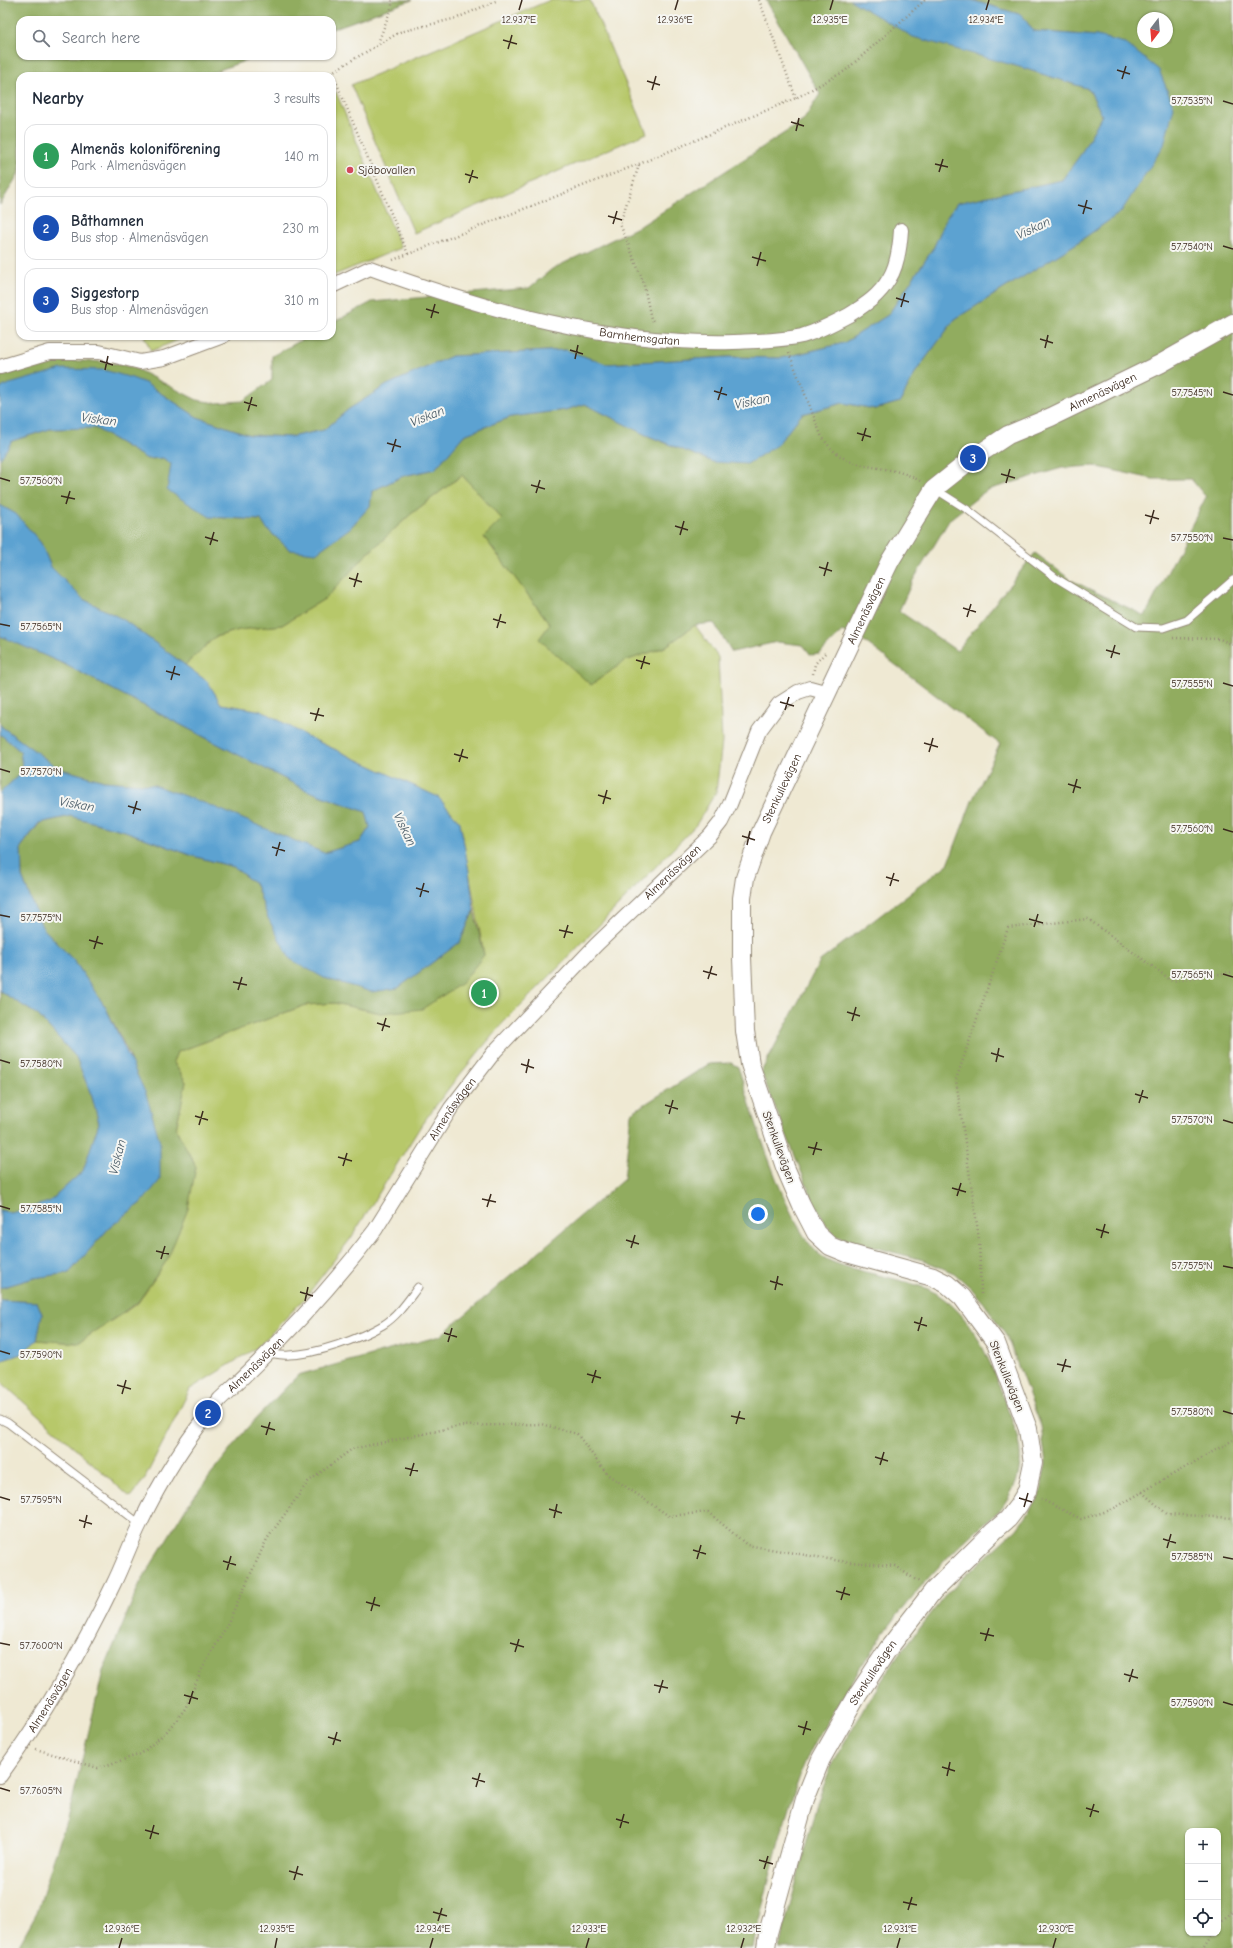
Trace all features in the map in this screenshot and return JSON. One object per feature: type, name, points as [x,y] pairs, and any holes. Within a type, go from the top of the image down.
[{"type":"street","name":"Barnhemsgatan","points":[[370,268],[416,285],[493,308],[568,326],[649,339],[707,342],[765,341],[802,336],[829,326],[878,296],[890,278],[899,252],[901,230]]},
{"type":"street","points":[[336,284],[370,268]]},
{"type":"street","name":"Almenäsvägen","points":[[828,694],[890,561],[934,489],[973,458],[1008,435],[1051,417],[1160,364],[1233,323]]},
{"type":"street","points":[[0,368],[50,352],[99,352],[140,362],[164,358],[212,340]]},
{"type":"street","points":[[810,688],[828,694]]},
{"type":"street","name":"Almenäsvägen","points":[[0,1776],[24,1741],[80,1649],[114,1584],[140,1524],[172,1464],[196,1429],[220,1399],[267,1353],[338,1277],[375,1230],[451,1108],[495,1051],[586,955],[710,836],[721,822],[730,804],[759,732],[780,704],[798,692],[810,688]]},
{"type":"street","name":"Stenkullevägen","points":[[766,1948],[768,1933],[805,1799],[821,1759],[857,1696],[884,1655],[932,1591],[1008,1519],[1027,1491],[1033,1463],[1028,1429],[996,1343],[962,1297],[947,1284],[920,1272],[847,1253],[830,1246],[816,1233],[801,1204],[785,1167],[750,1064],[745,1032],[742,958],[742,898],[745,878],[761,832],[828,694]]},
{"type":"lane","points":[[934,489],[968,510],[1056,578],[1136,627],[1163,628],[1187,620],[1233,580]]},
{"type":"lane","points":[[267,1353],[289,1355],[315,1352],[356,1337],[383,1325],[400,1311],[418,1287]]},
{"type":"lane","points":[[0,1419],[8,1423],[140,1524]]},
{"type":"path","points":[[378,43],[392,6],[392,0]]},
{"type":"path","points":[[332,72],[378,43],[400,32],[457,18],[498,0]]},
{"type":"path","points":[[759,0],[796,98]]},
{"type":"path","points":[[370,268],[639,164],[796,98],[845,71],[925,0]]},
{"type":"path","points":[[336,82],[408,254]]},
{"type":"path","points":[[639,164],[620,224],[643,281],[651,319],[670,340]]},
{"type":"path","points":[[789,354],[821,435],[828,447],[848,462],[910,476],[934,489]]},
{"type":"path","points":[[1165,638],[1220,639],[1233,644]]},
{"type":"path","points":[[810,688],[815,664],[828,649]]},
{"type":"path","points":[[982,1323],[979,1239],[956,1080],[1008,928],[1088,919],[1172,981],[1233,972]]},
{"type":"path","points":[[24,1741],[38,1750],[98,1768],[141,1754],[167,1731],[185,1709],[201,1671],[225,1630],[267,1539],[308,1482],[352,1449],[460,1426],[541,1424],[577,1434],[607,1474],[669,1516],[708,1512],[747,1545],[840,1561],[895,1566],[932,1591]]},
{"type":"path","points":[[1027,1491],[1081,1519],[1111,1510],[1233,1440]]},
{"type":"path","points":[[1142,1492],[1167,1514],[1233,1518]]},
{"type":"path","points":[[1221,1922],[1233,1912]]},
{"type":"path","points":[[1204,1948],[1212,1936]]},
{"type":"green space","points":[[0,0],[412,0],[336,28],[336,16],[16,16],[16,60],[247,60],[214,72],[16,72],[16,178],[0,205]]},
{"type":"green space","points":[[550,0],[590,0],[647,133],[414,233],[351,85]]},
{"type":"green space","points":[[766,0],[850,0],[1023,68],[1089,89],[1102,115],[1081,154],[1062,180],[957,203],[947,217],[933,249],[888,315],[844,343],[781,358],[728,357],[606,364],[566,350],[452,356],[387,385],[349,409],[324,430],[290,437],[250,435],[197,417],[145,383],[0,399],[0,377],[4,375],[55,361],[91,361],[132,367],[197,400],[216,403],[243,401],[272,380],[272,356],[302,340],[336,340],[336,321],[372,302],[529,288],[552,269],[642,225],[803,121],[820,94]]},
{"type":"green space","points":[[971,0],[1233,0],[1233,1948],[779,1948],[817,1803],[832,1764],[867,1703],[898,1656],[948,1592],[1017,1528],[1028,1513],[1039,1496],[1046,1464],[1041,1426],[1007,1337],[984,1303],[971,1288],[954,1273],[923,1260],[837,1236],[827,1226],[812,1198],[761,1072],[820,961],[948,864],[972,801],[1000,744],[868,644],[842,631],[820,654],[811,655],[803,645],[777,642],[732,652],[714,623],[695,625],[665,647],[625,661],[591,685],[539,639],[550,624],[484,537],[502,519],[462,475],[411,514],[365,556],[326,598],[282,625],[239,630],[215,637],[185,665],[124,620],[83,599],[51,567],[41,543],[16,514],[0,505],[0,459],[12,441],[50,429],[95,428],[147,459],[163,458],[171,464],[210,517],[261,520],[266,528],[290,550],[350,528],[370,506],[372,491],[403,476],[435,469],[464,435],[511,417],[565,410],[585,404],[646,435],[713,462],[777,445],[802,414],[843,403],[875,409],[900,402],[917,370],[955,319],[1074,245],[1121,212],[1097,36],[1033,31],[1022,15]],"holes":[[[1094,466],[1153,479],[1191,479],[1206,497],[1145,616],[1071,580],[1035,553],[957,651],[899,611],[912,582],[950,519],[987,490],[1062,468]]]},
{"type":"green space","name":"Sjöbovallen","points":[[336,92],[401,248],[336,274]]},
{"type":"green space","points":[[146,340],[178,340],[151,351]]},
{"type":"green space","points":[[462,475],[502,519],[484,537],[550,624],[591,685],[625,661],[665,647],[695,625],[718,657],[722,742],[716,792],[696,825],[502,1024],[452,1084],[422,1124],[351,1238],[305,1298],[258,1347],[190,1389],[144,1480],[130,1497],[0,1381],[0,1361],[21,1354],[37,1340],[78,1343],[138,1303],[167,1260],[196,1167],[176,1129],[186,1082],[173,1061],[177,1052],[306,1005],[334,1003],[381,1013],[484,955],[460,822],[438,797],[308,737],[263,711],[221,704],[208,682],[185,665],[215,637],[239,630],[282,625],[326,598],[365,556],[411,514]]},
{"type":"green space","points":[[0,636],[64,664],[306,790],[366,812],[370,827],[360,842],[324,853],[154,785],[104,781],[58,768],[0,724]]},
{"type":"green space","points":[[0,734],[20,751],[23,771],[0,793]]},
{"type":"green space","points":[[70,816],[125,831],[193,856],[234,867],[256,885],[268,918],[398,988],[460,942],[474,910],[484,955],[462,983],[422,1009],[381,1013],[334,1003],[306,1005],[177,1052],[173,1062],[186,1082],[176,1129],[196,1167],[188,1209],[167,1260],[138,1302],[78,1343],[37,1340],[42,1314],[37,1302],[0,1300],[0,1288],[34,1278],[69,1273],[109,1228],[143,1201],[130,1056],[106,1008],[75,962],[42,927],[22,877],[21,847],[40,823]]},
{"type":"green space","points":[[0,991],[38,1015],[76,1057],[92,1097],[99,1123],[83,1171],[49,1202],[11,1213],[0,1210]]},
{"type":"green space","points":[[731,1063],[738,1067],[762,1140],[784,1198],[797,1224],[810,1244],[823,1257],[834,1263],[928,1289],[944,1298],[957,1310],[978,1339],[986,1355],[1014,1426],[1020,1449],[1019,1471],[1015,1483],[1010,1495],[999,1511],[951,1554],[888,1628],[851,1682],[809,1754],[785,1819],[753,1948],[17,1948],[37,1912],[72,1802],[103,1671],[140,1583],[187,1506],[247,1428],[298,1375],[440,1336],[624,1179],[631,1113],[709,1064]]},
{"type":"water","name":"Viskan","points":[[850,0],[971,0],[1022,15],[1033,31],[1097,36],[1125,43],[1159,70],[1174,107],[1164,145],[1121,212],[1074,245],[955,319],[917,370],[900,402],[875,409],[843,403],[802,414],[777,445],[747,464],[713,462],[646,435],[585,404],[565,410],[511,417],[464,435],[435,469],[403,476],[372,491],[370,506],[350,528],[316,553],[290,550],[266,528],[261,520],[210,517],[167,490],[171,464],[163,458],[147,459],[95,428],[50,429],[12,441],[0,459],[0,389],[6,385],[62,369],[104,370],[132,378],[145,383],[197,417],[250,435],[290,437],[324,430],[349,409],[387,385],[452,356],[566,350],[606,364],[728,357],[782,358],[844,343],[888,315],[933,249],[947,217],[957,203],[1062,180],[1081,154],[1102,115],[1089,89],[1023,68],[913,37]]},
{"type":"water","name":"Viskan","points":[[0,505],[16,514],[41,543],[51,567],[83,599],[124,620],[208,682],[221,704],[263,711],[308,737],[438,797],[460,822],[474,910],[460,942],[398,988],[372,992],[324,978],[290,959],[268,918],[256,885],[234,867],[193,856],[125,831],[70,816],[39,823],[21,847],[22,877],[42,927],[75,962],[106,1008],[146,1094],[160,1142],[160,1180],[143,1201],[109,1228],[69,1273],[34,1278],[0,1288],[0,1210],[11,1213],[49,1202],[83,1171],[99,1123],[92,1097],[76,1057],[38,1015],[0,991],[0,793],[23,771],[20,751],[0,734],[0,724],[58,768],[104,781],[154,785],[207,804],[324,853],[360,842],[370,827],[366,812],[306,790],[64,664],[0,636]]},
{"type":"water","points":[[0,1300],[37,1302],[42,1314],[37,1340],[21,1354],[0,1361]]},
{"type":"place","name":"Sjöbovallen","points":[[350,170]]},
{"type":"place","name":"Siggestorp","points":[[973,458]]},
{"type":"place","name":"Almenäs koloniförening","points":[[484,993]]},
{"type":"place","name":"Båthamnen","points":[[208,1413]]}]
